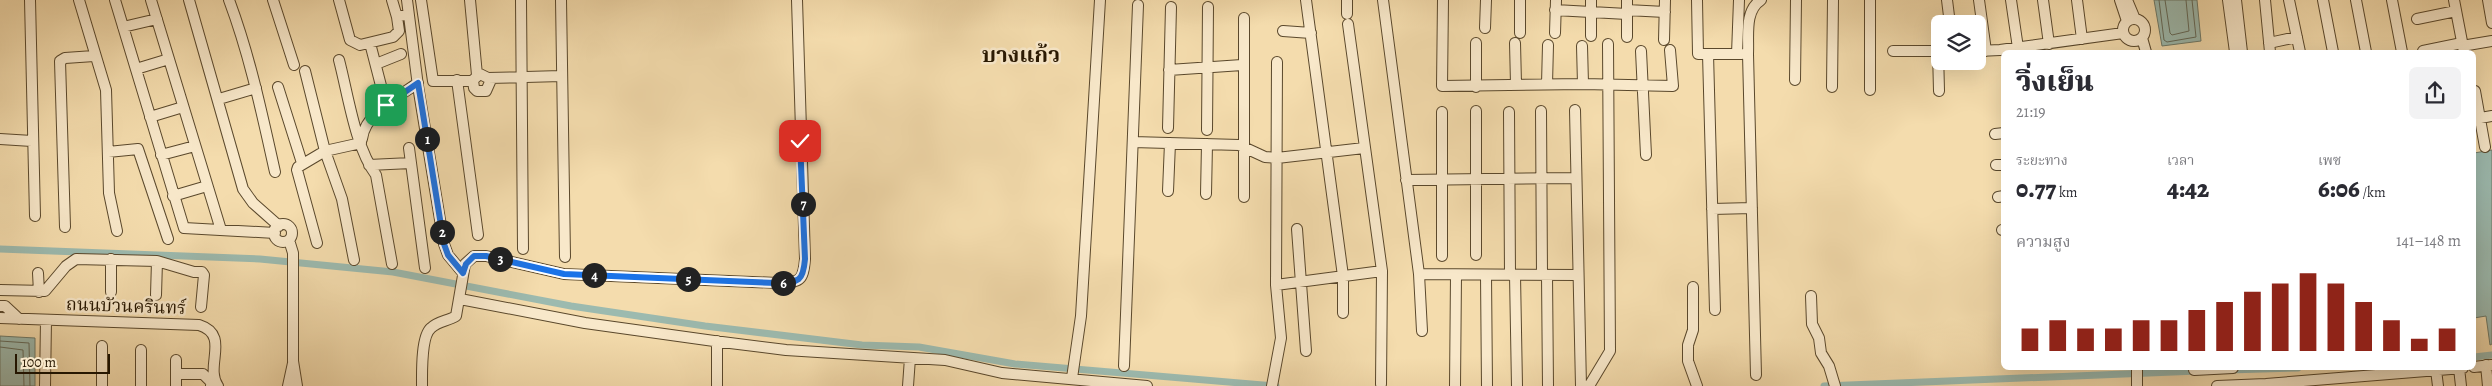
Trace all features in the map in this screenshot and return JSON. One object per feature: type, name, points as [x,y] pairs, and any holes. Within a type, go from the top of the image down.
[{"type":"street","points":[[30,0],[35,216]]},
{"type":"street","points":[[80,0],[94,56],[106,90],[109,193],[116,231]]},
{"type":"street","points":[[115,0],[184,228],[221,230],[277,229],[285,225],[291,230],[289,240],[293,253],[294,278],[293,361],[297,386]]},
{"type":"street","points":[[151,0],[221,230]]},
{"type":"street","points":[[189,0],[219,99],[243,189],[277,229]]},
{"type":"street","points":[[229,0],[256,88],[275,172]]},
{"type":"street","points":[[273,0],[294,65]]},
{"type":"street","points":[[339,0],[350,40],[360,46],[393,37],[399,30],[392,0]]},
{"type":"street","points":[[407,0],[418,83],[444,244],[448,255],[463,277]]},
{"type":"street","points":[[421,0],[432,80],[434,82],[475,78],[485,75],[488,78],[561,76]]},
{"type":"street","points":[[470,0],[474,88],[482,92],[489,87],[488,78]]},
{"type":"street","points":[[521,0],[522,250]]},
{"type":"street","points":[[561,0],[565,256]]},
{"type":"street","points":[[422,386],[427,330],[438,322],[456,316],[466,264],[474,256],[486,256],[564,274],[776,283],[799,280],[804,275],[796,0]]},
{"type":"street","points":[[1072,378],[1081,316],[1100,0]]},
{"type":"street","points":[[1306,0],[1343,276],[1343,313]]},
{"type":"street","points":[[1347,0],[1364,148],[1382,271],[1382,384]]},
{"type":"street","points":[[1383,0],[1418,274],[1422,330]]},
{"type":"street","points":[[1442,0],[1442,86],[1476,87],[1516,84],[1673,86],[1670,50]]},
{"type":"street","points":[[1485,28],[1486,0]]},
{"type":"street","points":[[1520,0],[1520,33]]},
{"type":"street","points":[[1591,0],[1591,36]]},
{"type":"street","points":[[1664,40],[1665,0]]},
{"type":"street","points":[[1697,0],[1698,54],[1743,54]]},
{"type":"street","points":[[1739,0],[1752,208],[1756,376]]},
{"type":"street","points":[[1743,54],[1750,12],[1753,5],[1761,0]]},
{"type":"street","points":[[1795,80],[1796,0]]},
{"type":"street","points":[[1832,0],[1832,88]]},
{"type":"street","points":[[1870,0],[1870,90]]},
{"type":"street","points":[[1947,0],[1949,15]]},
{"type":"street","points":[[1979,0],[1980,15]]},
{"type":"street","points":[[2011,0],[2018,48]]},
{"type":"street","points":[[2043,0],[2049,44]]},
{"type":"street","points":[[2077,0],[2082,39]]},
{"type":"street","points":[[2120,0],[2131,20],[2144,24],[2145,29],[2142,38],[2145,50]]},
{"type":"street","points":[[2127,0],[2131,20]]},
{"type":"street","points":[[2228,0],[2235,50]]},
{"type":"street","points":[[2236,0],[2242,50]]},
{"type":"street","points":[[2265,0],[2270,48],[2297,37]]},
{"type":"street","points":[[2289,0],[2300,50]]},
{"type":"street","points":[[2323,0],[2333,50]]},
{"type":"street","points":[[2356,0],[2366,50]]},
{"type":"street","points":[[2392,0],[2402,50]]},
{"type":"street","points":[[2454,0],[2463,47]]},
{"type":"street","points":[[2488,0],[2492,23]]},
{"type":"street","points":[[1124,366],[1138,5]]},
{"type":"street","points":[[1555,34],[1556,5],[1590,11],[1627,8],[1665,12]]},
{"type":"street","points":[[1168,128],[1171,7]]},
{"type":"street","points":[[1207,130],[1208,7]]},
{"type":"street","points":[[1627,8],[1627,37]]},
{"type":"street","points":[[2417,19],[2456,12]]},
{"type":"street","points":[[397,17],[408,14]]},
{"type":"street","points":[[1244,18],[1242,65],[1244,198]]},
{"type":"street","points":[[124,27],[157,19]]},
{"type":"street","points":[[2131,20],[2124,25],[2123,33],[2129,41],[2134,42],[2142,38]]},
{"type":"street","points":[[1283,30],[1311,33]]},
{"type":"street","points":[[2011,50],[2123,33]]},
{"type":"street","points":[[2433,50],[2463,47],[2492,41]]},
{"type":"street","points":[[1476,43],[1476,87]]},
{"type":"street","points":[[1514,43],[1516,84]]},
{"type":"street","points":[[1589,386],[1610,351],[1608,44]]},
{"type":"street","points":[[1547,84],[1548,45]]},
{"type":"street","points":[[1582,46],[1582,84]]},
{"type":"street","points":[[372,48],[386,105]]},
{"type":"street","points":[[1986,50],[2001,51]]},
{"type":"street","points":[[1641,51],[1646,155]]},
{"type":"street","points":[[1893,51],[1931,51]]},
{"type":"street","points":[[376,64],[401,54]]},
{"type":"street","points":[[1708,54],[1715,310]]},
{"type":"street","points":[[65,227],[60,61],[65,58],[94,56]]},
{"type":"street","points":[[136,69],[169,59]]},
{"type":"street","points":[[339,60],[361,143],[369,165],[376,175],[392,264]]},
{"type":"street","points":[[1272,386],[1273,371],[1281,338],[1276,285],[1277,62]]},
{"type":"street","points":[[1169,70],[1242,65]]},
{"type":"street","points":[[1939,70],[1939,91]]},
{"type":"street","points":[[305,71],[325,151],[342,199],[354,260]]},
{"type":"street","points":[[456,80],[478,235]]},
{"type":"street","points":[[361,143],[366,123],[386,105],[418,83]]},
{"type":"street","points":[[278,87],[302,163]]},
{"type":"street","points":[[219,99],[256,88]]},
{"type":"street","points":[[2476,106],[2477,119],[2485,147]]},
{"type":"street","points":[[150,117],[183,107]]},
{"type":"street","points":[[1575,110],[1581,386]]},
{"type":"street","points":[[1476,111],[1476,255]]},
{"type":"street","points":[[1541,111],[1541,178],[1548,386]]},
{"type":"street","points":[[1442,112],[1442,256]]},
{"type":"street","points":[[1509,112],[1509,179],[1517,386]]},
{"type":"street","points":[[2477,119],[2492,116]]},
{"type":"street","points":[[0,139],[32,141]]},
{"type":"street","points":[[1133,142],[1243,147],[1265,157],[1277,158],[1364,148]]},
{"type":"street","points":[[317,243],[297,170],[302,163],[325,151],[361,143]]},
{"type":"street","points":[[1168,191],[1170,144]]},
{"type":"street","points":[[1206,194],[1207,144]]},
{"type":"street","points":[[162,155],[195,146]]},
{"type":"street","points":[[409,148],[425,268]]},
{"type":"street","points":[[108,152],[138,149],[168,239]]},
{"type":"street","points":[[369,165],[411,163]]},
{"type":"street","points":[[1406,180],[1576,178]]},
{"type":"street","points":[[173,196],[207,186]]},
{"type":"street","points":[[1712,209],[1752,208]]},
{"type":"street","points":[[1297,229],[1306,351]]},
{"type":"street","points":[[0,290],[39,292],[49,288],[66,266],[76,259],[157,261],[194,272],[202,272],[204,275],[202,307]]},
{"type":"street","points":[[111,259],[111,292]]},
{"type":"street","points":[[156,295],[157,261]]},
{"type":"street","points":[[1276,285],[1382,271]]},
{"type":"street","points":[[38,273],[39,292]]},
{"type":"street","points":[[1418,274],[1578,275]]},
{"type":"street","points":[[1455,386],[1456,275]]},
{"type":"street","points":[[1486,275],[1487,386]]},
{"type":"street","points":[[1693,287],[1693,330],[1688,345],[1688,361],[1697,386]]},
{"type":"street","points":[[1811,296],[1812,324],[1834,384]]},
{"type":"street","points":[[460,297],[585,324],[717,342],[786,350],[951,360],[1002,372],[1147,386]]},
{"type":"street","points":[[0,306],[5,306],[19,318]]},
{"type":"street","points":[[0,318],[46,320]]},
{"type":"street","name":"ถนนบัวนครินทร์","points":[[45,386],[46,320],[189,325],[207,328],[213,334],[216,344],[214,374],[218,386]]},
{"type":"street","points":[[717,342],[717,386]]},
{"type":"street","points":[[102,346],[102,386]]},
{"type":"street","points":[[141,350],[141,386]]},
{"type":"street","points":[[908,386],[910,358]]},
{"type":"street","points":[[176,360],[176,386]]},
{"type":"street","points":[[288,386],[293,361]]},
{"type":"street","points":[[2476,366],[2489,365],[2488,386]]},
{"type":"street","points":[[2137,370],[2137,385]]},
{"type":"street","points":[[2217,386],[2324,383],[2351,378],[2436,370],[2438,386]]},
{"type":"street","points":[[2459,370],[2461,386]]},
{"type":"street","points":[[176,374],[203,374],[211,382],[211,386]]},
{"type":"street","points":[[1026,375],[1028,386]]},
{"type":"water","points":[[2154,0],[2197,0],[2201,41],[2162,46]]},
{"type":"water","points":[[2492,150],[2492,344],[2490,345],[2486,316],[2476,318],[2476,153]]},
{"type":"water","points":[[0,336],[35,338],[35,386],[0,386]]},
{"type":"waterway","points":[[0,249],[260,259],[393,272],[571,306],[705,326],[862,345],[919,347],[1015,364],[1276,386]]},
{"type":"waterway","points":[[2476,357],[2492,355]]},
{"type":"waterway","points":[[1824,386],[2198,371]]},
{"type":"district","name":"บางแก้ว","points":[[1021,55]]},
{"type":"route","points":[[386,105],[418,83],[444,244],[448,255],[463,273],[466,264],[474,256],[486,256],[564,274],[776,283],[799,280],[804,275],[805,259],[800,141]]}]
